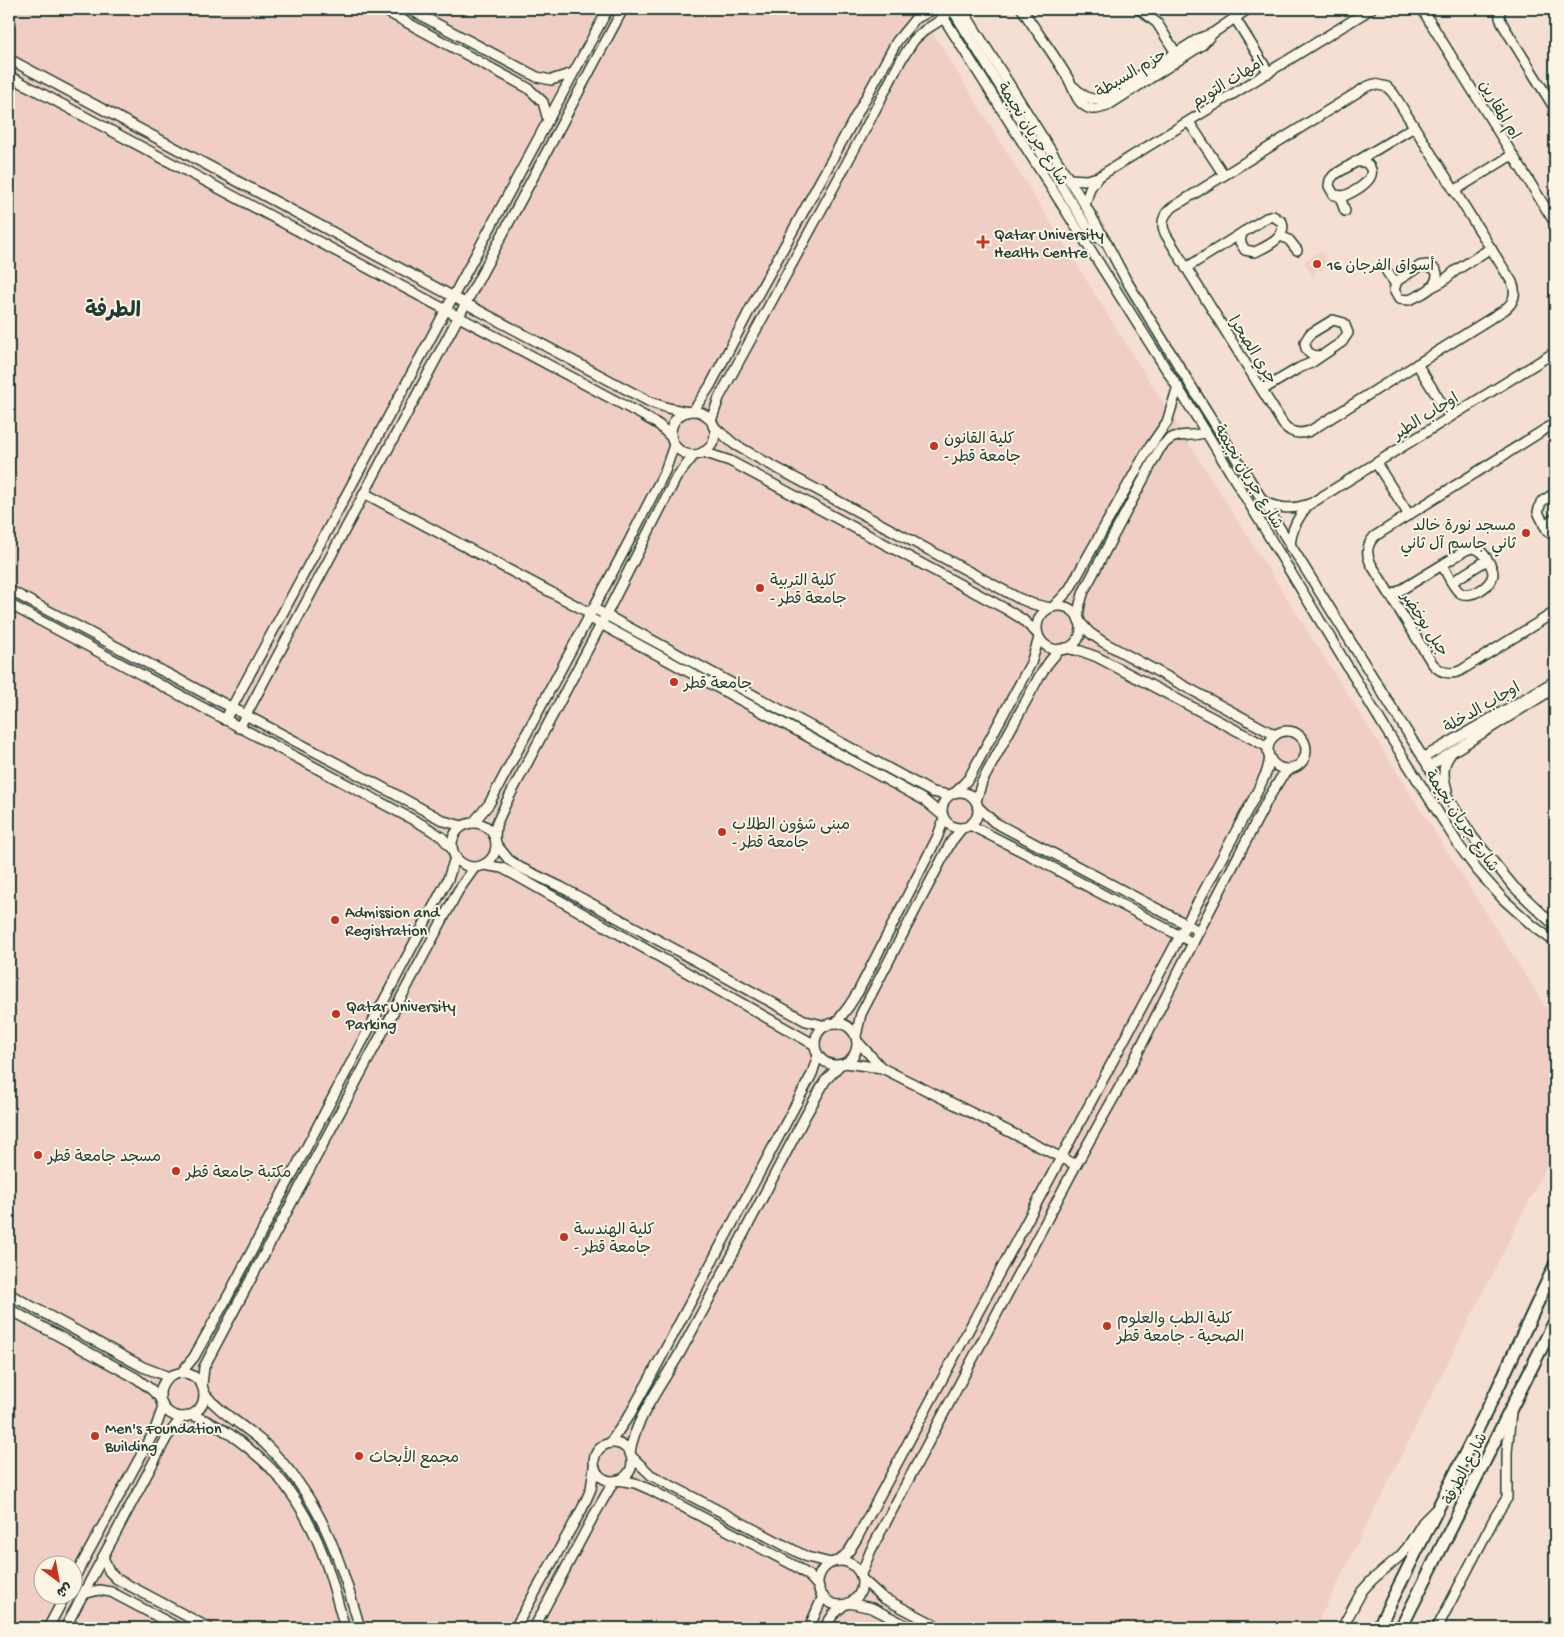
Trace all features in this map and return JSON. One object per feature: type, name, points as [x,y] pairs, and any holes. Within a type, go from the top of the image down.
[{"type":"main road","name":"شارع الطرفة","points":[[1378,1628],[1441,1505],[1555,1265]]},
{"type":"main road","name":"شارع الطرفة","points":[[1401,1628],[1555,1321]]},
{"type":"street","points":[[382,9],[528,88],[543,102],[548,120]]},
{"type":"street","points":[[409,9],[537,77],[551,80],[574,73]]},
{"type":"street","points":[[225,720],[608,9]]},
{"type":"street","points":[[239,728],[623,9]]},
{"type":"street","points":[[82,1564],[155,1430],[161,1402],[162,1384],[170,1377],[181,1373],[194,1357],[444,887],[454,854],[453,836],[462,826],[473,822],[489,804],[665,471],[673,441],[672,427],[676,419],[690,411],[710,386],[897,41],[915,19],[918,9]]},
{"type":"street","points":[[915,19],[934,9]]},
{"type":"street","name":"شارع جريان نجيمة","points":[[938,9],[1178,386],[1460,847],[1477,870],[1503,899],[1532,925],[1555,942]]},
{"type":"street","points":[[64,1628],[167,1437],[187,1416],[201,1406],[204,1367],[462,883],[479,866],[493,856],[496,841],[496,825],[503,808],[606,615],[676,478],[713,441],[712,424],[717,404],[909,46],[925,30],[944,18],[952,9]]},
{"type":"street","points":[[952,9],[965,13]]},
{"type":"street","points":[[952,9],[1087,228],[1106,242]]},
{"type":"street","name":"حزم السبطة","points":[[1022,9],[1081,103],[1090,109],[1100,104],[1109,96],[1202,45],[1213,32]]},
{"type":"street","points":[[1139,9],[1157,23],[1176,53]]},
{"type":"street","name":"حزم السبطة","points":[[1165,65],[1176,53],[1248,9]]},
{"type":"street","name":"امهات التويم","points":[[1069,179],[1086,180],[1098,177],[1371,9]]},
{"type":"street","name":"ام المقارين","points":[[1422,9],[1555,223]]},
{"type":"street","points":[[1500,9],[1500,18],[1503,26],[1555,109]]},
{"type":"street","name":"شارع جريان نجيمة","points":[[965,13],[1085,205],[1132,290],[1290,547],[1472,836],[1514,887],[1555,926]]},
{"type":"street","points":[[1234,18],[1268,72]]},
{"type":"street","points":[[9,58],[650,402],[668,408],[705,415],[734,444],[754,456],[1018,598],[1033,604],[1068,608],[1090,633],[1103,642],[1276,735]]},
{"type":"street","points":[[9,76],[644,416],[659,425],[681,452],[699,453],[730,461],[1004,608],[1022,619],[1050,648],[1081,651],[1097,656],[1268,747]]},
{"type":"street","name":"جري الصحرا","points":[[1379,84],[1390,90],[1414,127],[1513,286],[1512,302],[1504,310],[1310,431],[1303,434],[1295,433],[1286,427],[1164,232],[1162,224],[1164,215],[1170,209],[1370,85],[1379,84]]},
{"type":"street","points":[[1189,122],[1224,175]]},
{"type":"street","points":[[1355,162],[1365,162],[1370,166],[1372,174],[1369,181],[1347,195],[1340,197],[1334,195],[1330,190],[1330,180],[1334,175],[1355,162],[1377,150],[1414,127]]},
{"type":"street","points":[[849,130],[861,137]]},
{"type":"street","points":[[1370,166],[1377,150]]},
{"type":"street","points":[[1454,191],[1512,155]]},
{"type":"street","points":[[528,158],[540,165]]},
{"type":"street","points":[[1085,205],[1090,188],[1098,177]]},
{"type":"street","points":[[1340,197],[1345,211]]},
{"type":"street","points":[[1186,268],[1222,245],[1266,218],[1273,216],[1282,222],[1284,229],[1281,236],[1255,252],[1248,252],[1243,248],[1231,245],[1222,245]]},
{"type":"street","points":[[1243,248],[1240,239],[1245,231]]},
{"type":"street","points":[[1281,236],[1289,240],[1297,250]]},
{"type":"street","points":[[1455,271],[1448,273],[1423,265],[1400,278],[1395,284],[1394,290],[1397,296],[1406,300],[1412,299],[1447,279],[1455,271],[1491,248]]},
{"type":"street","points":[[1432,287],[1437,281],[1436,270]]},
{"type":"street","points":[[1387,272],[1395,284]]},
{"type":"street","points":[[1262,390],[1298,368],[1311,363],[1342,342],[1347,337],[1348,329],[1341,321],[1330,322],[1310,334],[1305,342],[1306,349],[1303,361],[1298,368]]},
{"type":"street","points":[[731,346],[744,352]]},
{"type":"street","points":[[1306,349],[1312,355],[1322,355]]},
{"type":"street","name":"اوجاب الطير","points":[[1290,547],[1294,526],[1310,504],[1555,352]]},
{"type":"street","points":[[1417,364],[1450,417]]},
{"type":"street","points":[[836,1023],[858,992],[937,838],[943,817],[942,806],[952,793],[969,778],[1031,663],[1038,636],[1037,624],[1040,616],[1069,590],[1147,451],[1167,422],[1178,386]]},
{"type":"street","name":"جبل بوخضر","points":[[1555,423],[1375,536],[1368,547],[1369,560],[1438,670],[1447,673],[1460,671],[1555,612]]},
{"type":"street","points":[[534,1628],[592,1517],[616,1481],[626,1476],[630,1470],[635,1432],[825,1081],[856,1052],[856,1038],[861,1014],[951,842],[966,826],[976,819],[982,782],[1039,677],[1048,662],[1063,649],[1073,644],[1079,636],[1080,604],[1084,591],[1163,445],[1173,437],[1181,434],[1200,434],[1206,432]]},
{"type":"street","points":[[1376,463],[1409,515]]},
{"type":"street","points":[[356,478],[365,492]]},
{"type":"street","points":[[349,491],[365,492],[590,613],[601,624],[924,800],[950,825],[966,826],[1034,856],[1193,943]]},
{"type":"street","points":[[1555,493],[1539,505],[1538,516],[1549,533],[1555,536]]},
{"type":"street","name":"اوجاب الطير","points":[[1262,501],[1276,507],[1291,509],[1310,504]]},
{"type":"street","points":[[1111,514],[1122,519]]},
{"type":"street","points":[[1544,525],[1555,518]]},
{"type":"street","points":[[1099,537],[1110,542]]},
{"type":"street","points":[[1391,596],[1466,550],[1472,548],[1482,551],[1493,572],[1487,585],[1468,594],[1461,593],[1442,565]]},
{"type":"street","points":[[1452,582],[1487,560]]},
{"type":"street","points":[[9,590],[444,822],[462,826]]},
{"type":"street","points":[[289,602],[303,610]]},
{"type":"street","points":[[9,604],[422,824],[442,836],[464,865],[504,869],[815,1044]]},
{"type":"street","points":[[590,613],[606,615],[932,792],[967,793],[994,822],[1199,932]]},
{"type":"street","points":[[694,675],[701,666]]},
{"type":"street","name":"اوجاب الدخلة","points":[[1423,758],[1555,681]]},
{"type":"street","name":"اوجاب الدخلة","points":[[1428,767],[1555,688]]},
{"type":"street","points":[[764,713],[769,704]]},
{"type":"street","points":[[258,738],[265,726]]},
{"type":"street","points":[[819,1587],[821,1573],[854,1544],[1062,1159],[1256,794],[1267,771],[1270,758],[1268,747],[1270,740],[1282,732],[1293,732],[1300,736],[1304,742],[1306,752],[1303,759],[1298,765],[1282,776],[1268,799],[1127,1074],[1076,1165],[871,1550],[861,1576],[860,1593],[833,1615],[824,1628]]},
{"type":"street","points":[[1453,751],[1445,764],[1444,780],[1447,790],[1468,821],[1472,836]]},
{"type":"street","points":[[315,768],[322,756]]},
{"type":"street","points":[[1270,758],[1279,767],[1285,769],[1292,768]]},
{"type":"street","points":[[422,824],[428,813]]},
{"type":"street","points":[[473,822],[487,826],[509,860],[806,1021],[826,1026]]},
{"type":"street","points":[[1034,856],[1038,847]]},
{"type":"street","points":[[504,869],[509,860]]},
{"type":"street","points":[[1100,892],[1105,881]]},
{"type":"street","points":[[882,1068],[848,1026],[836,1023],[826,1026],[818,1034],[815,1044],[818,1055],[825,1062],[882,1068],[1076,1165]]},
{"type":"street","points":[[610,1442],[630,1414],[745,1202],[812,1074],[818,1055]]},
{"type":"street","points":[[762,1169],[774,1176]]},
{"type":"street","points":[[745,1202],[750,1203],[756,1209]]},
{"type":"street","points":[[991,1289],[1002,1292],[1005,1300]]},
{"type":"street","points":[[9,1294],[143,1367],[170,1377]]},
{"type":"street","points":[[9,1309],[136,1378],[152,1390],[171,1414],[187,1416],[218,1425],[266,1464],[282,1483],[304,1516],[315,1537],[327,1566],[346,1628]]},
{"type":"street","points":[[181,1373],[195,1377],[219,1408],[264,1444],[309,1498],[318,1512],[335,1550],[360,1628]]},
{"type":"street","points":[[1436,1628],[1507,1498],[1507,1452],[1511,1410]]},
{"type":"street","points":[[515,1628],[591,1489],[595,1453],[600,1446],[610,1442],[622,1444],[651,1475],[773,1540],[807,1557],[851,1563],[883,1598],[941,1628]]},
{"type":"street","points":[[594,1467],[600,1477],[607,1480],[635,1483],[651,1490],[795,1566],[808,1575],[819,1587],[822,1596],[835,1604],[872,1608],[911,1628]]},
{"type":"street","name":"شارع الطرفة","points":[[1342,1628],[1362,1591],[1400,1556],[1423,1522],[1441,1505]]},
{"type":"street","points":[[103,1557],[109,1571],[117,1579],[209,1628]]},
{"type":"street","points":[[83,1594],[94,1591],[111,1592],[179,1628]]},
{"type":"street","points":[[809,1628],[822,1596]]},
{"type":"street","points":[[48,1628],[61,1604]]},
{"type":"shaded area","name":"جامعة قطر","points":[[9,9],[918,9],[1124,341],[1555,1022],[1555,1149],[1315,1628],[9,1628]]},
{"type":"shaded area","name":"أسواق الفرجان 16","points":[[1321,251],[1330,266],[1327,268],[1325,266],[1320,271],[1318,269],[1314,272],[1313,276],[1304,262]]},
{"type":"place","name":"Qatar University Health Centre","points":[[983,242]]},
{"type":"place","name":"أسواق الفرجان 16","points":[[1317,264]]},
{"type":"place","name":"كلية القانون - جامعة قطر","points":[[934,446]]},
{"type":"place","name":"مسجد نورة خالد ثاني جاسم آل ثاني","points":[[1526,533]]},
{"type":"place","name":"كلية التربية - جامعة قطر","points":[[760,588]]},
{"type":"place","name":"جامعة قطر","points":[[674,682]]},
{"type":"place","name":"مبنى شؤون الطلاب - جامعة قطر","points":[[722,832]]},
{"type":"place","name":"Admission and Registration","points":[[335,920]]},
{"type":"place","name":"Qatar University Parking","points":[[336,1014]]},
{"type":"place","name":"مسجد جامعة قطر","points":[[38,1155]]},
{"type":"place","name":"مكتبة جامعة قطر","points":[[176,1171]]},
{"type":"place","name":"كلية الهندسة - جامعة قطر","points":[[564,1237]]},
{"type":"place","name":"كلية الطب والعلوم الصحية - جامعة قطر","points":[[1107,1326]]},
{"type":"place","name":"Men's Foundation Building","points":[[95,1436]]},
{"type":"place","name":"مجمع الأبحاث","points":[[359,1456]]},
{"type":"district","name":"الطرفة","points":[[113,309]]}]
